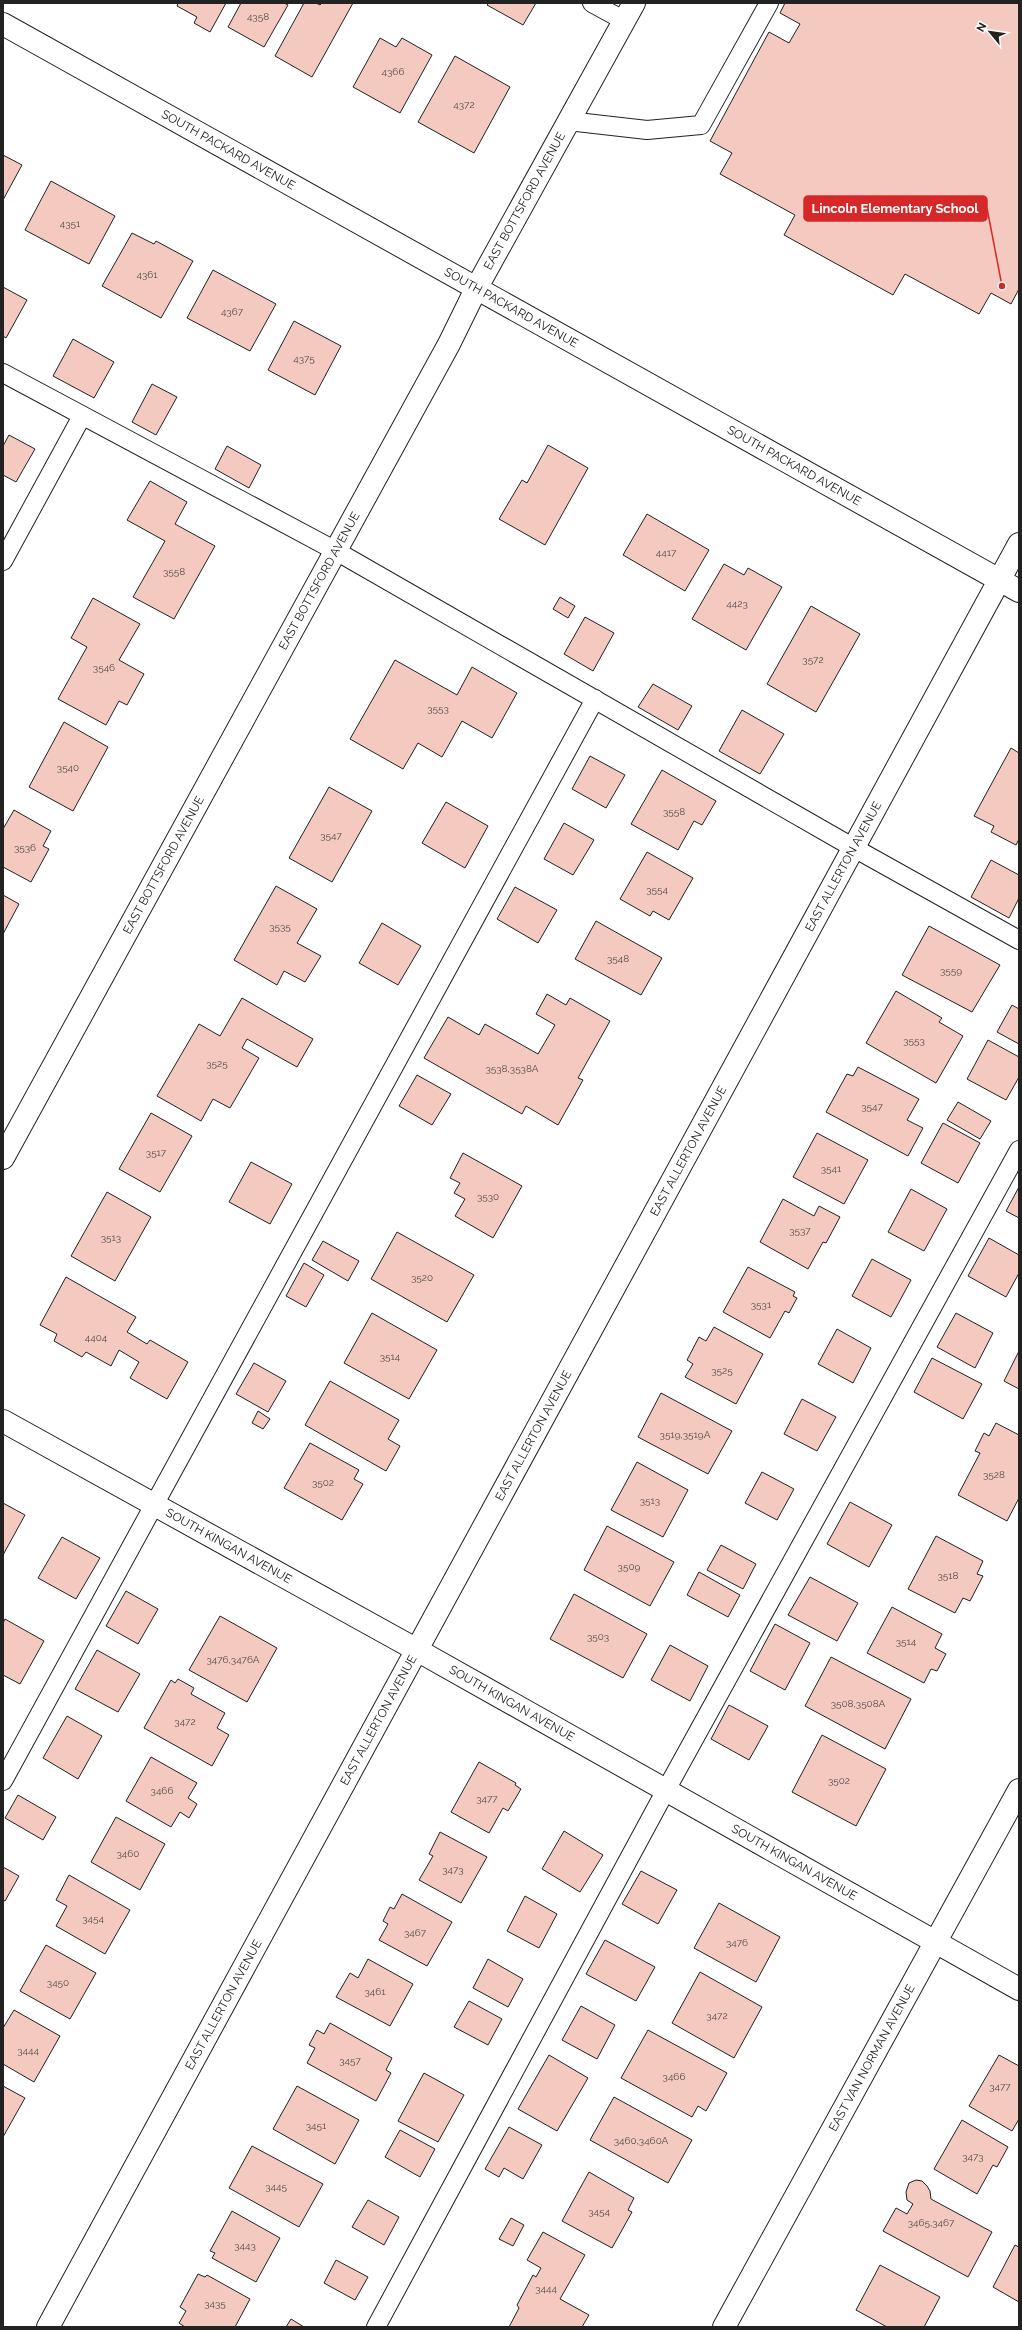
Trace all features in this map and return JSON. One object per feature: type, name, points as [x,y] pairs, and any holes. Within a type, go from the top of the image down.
[{"type":"street","name":"EAST BOTTSFORD AVENUE","points":[[3,1158],[449,344],[476,286],[629,12]]},
{"type":"street","name":"SOUTH PACKARD AVENUE","points":[[3,24],[476,286],[1019,591]]},
{"type":"street","name":"EAST ALLERTON AVENUE","points":[[48,2327],[1019,544]]},
{"type":"street","name":"SOUTH KINGAN AVENUE","points":[[3,1421],[417,1650],[1019,1989]]},
{"type":"street","name":"EAST VAN NORMAN AVENUE","points":[[724,2327],[1019,1790]]},
{"type":"lane","points":[[592,3],[629,12]]},
{"type":"lane","points":[[568,121],[647,130],[702,124],[769,3]]},
{"type":"lane","points":[[3,373],[336,551],[854,848],[1019,940]]},
{"type":"lane","points":[[3,561],[82,416]]},
{"type":"lane","points":[[3,1781],[595,699]]},
{"type":"lane","points":[[376,2327],[666,1790],[1019,1150]]},
{"type":"building","points":[[178,3],[226,3],[210,32],[194,23],[197,17],[177,6]]},
{"type":"building","points":[[241,3],[284,3],[288,5],[264,47],[228,27]]},
{"type":"building","points":[[304,3],[316,3],[320,5],[322,3],[353,3],[312,77],[275,56]]},
{"type":"building","points":[[489,3],[536,3],[523,25],[487,5]]},
{"type":"building","points":[[785,3],[1019,3],[1019,289],[1011,304],[991,293],[979,314],[905,274],[893,295],[784,235],[795,215],[720,174],[732,153],[710,141],[769,32],[789,43],[800,24],[780,13]]},
{"type":"building","points":[[380,38],[396,47],[402,38],[432,55],[400,113],[353,87]]},
{"type":"building","points":[[455,56],[510,87],[474,153],[418,122]]},
{"type":"building","points":[[3,155],[22,165],[3,200]]},
{"type":"building","points":[[51,181],[115,216],[89,264],[25,230]]},
{"type":"building","points":[[132,233],[154,244],[156,241],[193,261],[161,318],[102,286]]},
{"type":"building","points":[[213,270],[276,304],[250,351],[187,318]]},
{"type":"building","points":[[3,287],[27,300],[6,338],[3,336]]},
{"type":"building","points":[[294,321],[341,346],[315,395],[268,370]]},
{"type":"building","points":[[73,339],[114,362],[94,398],[53,376]]},
{"type":"building","points":[[152,384],[177,397],[156,435],[132,422]]},
{"type":"building","points":[[9,435],[35,449],[16,482],[3,475],[3,446]]},
{"type":"building","points":[[548,445],[588,468],[545,545],[499,519],[522,480],[527,483]]},
{"type":"building","points":[[227,446],[261,465],[249,488],[215,469]]},
{"type":"building","points":[[150,481],[187,502],[175,524],[215,546],[174,619],[133,597],[165,541],[127,520]]},
{"type":"building","points":[[647,514],[709,550],[685,591],[623,555]]},
{"type":"building","points":[[724,564],[744,575],[748,568],[782,587],[746,650],[692,619]]},
{"type":"building","points":[[560,597],[575,606],[568,618],[553,609]]},
{"type":"building","points":[[93,598],[140,624],[119,660],[144,674],[127,705],[119,701],[106,725],[58,699],[87,647],[71,638]]},
{"type":"building","points":[[811,606],[860,634],[816,712],[767,684]]},
{"type":"building","points":[[585,617],[614,633],[593,671],[564,654]]},
{"type":"building","points":[[395,660],[457,695],[472,667],[517,693],[492,738],[462,721],[442,757],[418,743],[403,769],[350,739]]},
{"type":"building","points":[[653,684],[692,706],[678,730],[638,707]]},
{"type":"building","points":[[742,710],[784,734],[760,774],[719,751]]},
{"type":"building","points":[[64,722],[108,747],[73,811],[29,787]]},
{"type":"building","points":[[1011,748],[1019,753],[1019,839],[1016,845],[991,832],[994,826],[974,816]]},
{"type":"building","points":[[590,756],[625,775],[606,808],[572,789]]},
{"type":"building","points":[[662,770],[716,801],[702,825],[694,821],[678,850],[631,824]]},
{"type":"building","points":[[329,787],[372,811],[332,882],[289,858]]},
{"type":"building","points":[[446,802],[488,826],[465,868],[422,843]]},
{"type":"building","points":[[14,810],[51,831],[43,846],[49,849],[31,882],[3,867],[3,829]]},
{"type":"building","points":[[564,823],[594,840],[573,875],[544,859]]},
{"type":"building","points":[[647,852],[693,878],[669,920],[653,911],[650,916],[620,899]]},
{"type":"building","points":[[991,860],[1019,875],[1019,898],[1009,918],[971,897]]},
{"type":"building","points":[[276,886],[317,909],[297,943],[321,956],[305,982],[284,971],[277,985],[234,960]]},
{"type":"building","points":[[515,887],[557,910],[538,943],[497,919]]},
{"type":"building","points":[[3,895],[19,904],[3,934]]},
{"type":"building","points":[[596,921],[662,958],[641,995],[575,959]]},
{"type":"building","points":[[382,923],[421,946],[398,985],[359,963]]},
{"type":"building","points":[[929,926],[1000,965],[972,1012],[902,975]]},
{"type":"building","points":[[896,991],[942,1018],[939,1022],[963,1036],[936,1083],[866,1043]]},
{"type":"building","points":[[547,994],[566,1005],[570,998],[610,1021],[578,1078],[583,1080],[558,1125],[526,1106],[522,1114],[424,1058],[448,1017],[479,1035],[485,1024],[538,1054],[555,1025],[536,1014]]},
{"type":"building","points":[[242,998],[313,1039],[297,1067],[247,1039],[242,1048],[259,1058],[230,1108],[213,1099],[201,1121],[157,1096],[199,1024],[220,1036]]},
{"type":"building","points":[[1012,1005],[1019,1009],[1019,1044],[997,1032]]},
{"type":"building","points":[[988,1040],[1019,1057],[1019,1077],[1006,1100],[967,1079]]},
{"type":"building","points":[[858,1067],[919,1099],[907,1120],[923,1128],[908,1156],[826,1112],[847,1074],[853,1076]]},
{"type":"building","points":[[417,1075],[451,1094],[432,1125],[399,1106]]},
{"type":"building","points":[[958,1102],[991,1121],[980,1139],[947,1120]]},
{"type":"building","points":[[151,1113],[192,1136],[160,1192],[119,1169]]},
{"type":"building","points":[[943,1123],[980,1143],[958,1183],[921,1163]]},
{"type":"building","points":[[817,1133],[868,1160],[844,1204],[793,1177]]},
{"type":"building","points":[[463,1153],[522,1186],[493,1238],[455,1216],[465,1199],[454,1193],[460,1183],[450,1178]]},
{"type":"building","points":[[251,1162],[292,1184],[270,1224],[229,1202]]},
{"type":"building","points":[[1019,1187],[1019,1218],[1006,1211]]},
{"type":"building","points":[[911,1189],[947,1209],[924,1251],[888,1232]]},
{"type":"building","points":[[107,1192],[151,1217],[115,1281],[71,1256]]},
{"type":"building","points":[[783,1199],[814,1216],[819,1206],[840,1217],[826,1243],[823,1242],[808,1269],[760,1242]]},
{"type":"building","points":[[397,1232],[474,1275],[447,1322],[371,1279]]},
{"type":"building","points":[[989,1238],[1019,1255],[1019,1273],[1006,1297],[968,1276]]},
{"type":"building","points":[[323,1241],[359,1261],[348,1281],[312,1260]]},
{"type":"building","points":[[872,1259],[911,1280],[891,1317],[852,1296]]},
{"type":"building","points":[[304,1263],[324,1275],[306,1307],[286,1296]]},
{"type":"building","points":[[748,1267],[795,1292],[793,1296],[797,1298],[789,1313],[785,1311],[770,1338],[723,1312]]},
{"type":"building","points":[[66,1277],[136,1317],[127,1332],[147,1344],[150,1340],[188,1362],[167,1399],[130,1378],[139,1362],[119,1350],[111,1366],[86,1352],[82,1357],[54,1341],[57,1334],[40,1325]]},
{"type":"building","points":[[372,1313],[437,1350],[409,1399],[344,1363]]},
{"type":"building","points":[[956,1313],[993,1333],[975,1368],[937,1347]]},
{"type":"building","points":[[714,1327],[763,1354],[736,1404],[685,1377],[693,1364],[687,1360],[699,1337],[706,1341]]},
{"type":"building","points":[[837,1329],[871,1348],[853,1383],[818,1364]]},
{"type":"building","points":[[1019,1351],[1019,1389],[1004,1381]]},
{"type":"building","points":[[932,1358],[982,1384],[963,1419],[914,1392]]},
{"type":"building","points":[[254,1363],[286,1381],[268,1412],[236,1394]]},
{"type":"building","points":[[330,1381],[399,1420],[388,1439],[400,1446],[386,1471],[305,1425]]},
{"type":"building","points":[[661,1393],[732,1431],[708,1474],[638,1437]]},
{"type":"building","points":[[802,1399],[836,1417],[817,1451],[784,1434]]},
{"type":"building","points":[[258,1411],[270,1419],[263,1429],[252,1423]]},
{"type":"building","points":[[996,1423],[1019,1435],[1019,1498],[1007,1521],[958,1495],[980,1453],[975,1451],[984,1433],[989,1436]]},
{"type":"building","points":[[310,1443],[359,1470],[354,1479],[363,1484],[342,1520],[284,1488]]},
{"type":"building","points":[[637,1462],[688,1490],[663,1537],[611,1510]]},
{"type":"building","points":[[762,1472],[794,1489],[777,1520],[745,1503]]},
{"type":"building","points":[[850,1502],[892,1525],[869,1567],[827,1544]]},
{"type":"building","points":[[3,1503],[25,1515],[3,1555]]},
{"type":"building","points":[[607,1526],[674,1562],[650,1606],[584,1570]]},
{"type":"building","points":[[936,1536],[983,1561],[977,1574],[983,1576],[970,1601],[963,1598],[955,1613],[908,1589]]},
{"type":"building","points":[[62,1537],[100,1558],[76,1599],[38,1578]]},
{"type":"building","points":[[721,1545],[756,1564],[743,1589],[707,1570]]},
{"type":"building","points":[[699,1572],[740,1595],[728,1617],[687,1595]]},
{"type":"building","points":[[810,1577],[858,1603],[837,1641],[788,1615]]},
{"type":"building","points":[[126,1591],[158,1609],[138,1644],[106,1626]]},
{"type":"building","points":[[574,1594],[647,1634],[623,1678],[550,1639]]},
{"type":"building","points":[[892,1607],[942,1634],[935,1648],[946,1654],[937,1671],[931,1669],[924,1683],[867,1653]]},
{"type":"building","points":[[220,1616],[277,1648],[247,1702],[189,1670]]},
{"type":"building","points":[[5,1619],[44,1641],[20,1684],[3,1675],[3,1623]]},
{"type":"building","points":[[775,1624],[810,1643],[785,1690],[750,1671]]},
{"type":"building","points":[[670,1645],[708,1666],[690,1701],[651,1680]]},
{"type":"building","points":[[97,1650],[140,1674],[118,1712],[75,1689]]},
{"type":"building","points":[[831,1657],[911,1699],[885,1749],[805,1706]]},
{"type":"building","points":[[178,1679],[194,1688],[191,1694],[225,1713],[217,1728],[229,1735],[212,1766],[144,1728],[171,1680],[175,1683]]},
{"type":"building","points":[[729,1705],[768,1726],[749,1760],[711,1739]]},
{"type":"building","points":[[67,1716],[102,1736],[78,1779],[43,1758]]},
{"type":"building","points":[[822,1735],[886,1769],[856,1826],[792,1792]]},
{"type":"building","points":[[151,1757],[197,1783],[188,1798],[197,1804],[189,1818],[180,1812],[171,1827],[126,1801]]},
{"type":"building","points":[[479,1762],[516,1783],[515,1785],[521,1789],[508,1811],[503,1808],[489,1833],[451,1812]]},
{"type":"building","points":[[18,1795],[56,1817],[43,1840],[5,1818]]},
{"type":"building","points":[[116,1817],[165,1844],[140,1890],[91,1862]]},
{"type":"building","points":[[564,1831],[603,1855],[580,1892],[542,1869]]},
{"type":"building","points":[[440,1832],[487,1857],[461,1903],[419,1880],[433,1856],[429,1854]]},
{"type":"building","points":[[3,1867],[19,1876],[5,1901],[3,1900]]},
{"type":"building","points":[[641,1871],[677,1890],[658,1924],[622,1904]]},
{"type":"building","points":[[69,1875],[130,1910],[105,1954],[56,1926],[67,1906],[56,1900]]},
{"type":"building","points":[[402,1894],[452,1922],[427,1966],[379,1940],[388,1924],[383,1921],[390,1907],[394,1909]]},
{"type":"building","points":[[525,1896],[557,1914],[539,1948],[507,1931]]},
{"type":"building","points":[[719,1903],[780,1937],[756,1982],[694,1948]]},
{"type":"building","points":[[605,1940],[655,1967],[636,2001],[586,1974]]},
{"type":"building","points":[[46,1945],[96,1973],[70,2019],[20,1991]]},
{"type":"building","points":[[368,1959],[413,1984],[390,2026],[336,1997],[350,1973],[358,1978]]},
{"type":"building","points":[[488,1959],[523,1979],[508,2007],[473,1988]]},
{"type":"building","points":[[700,1972],[762,2007],[734,2058],[672,2023]]},
{"type":"building","points":[[469,2001],[502,2019],[488,2045],[454,2027]]},
{"type":"building","points":[[581,2006],[615,2025],[597,2059],[562,2040]]},
{"type":"building","points":[[14,2010],[60,2036],[34,2082],[3,2064],[3,2028]]},
{"type":"building","points":[[330,2023],[392,2058],[386,2070],[391,2073],[376,2101],[307,2063],[315,2048],[309,2045],[317,2030],[324,2034]]},
{"type":"building","points":[[648,2030],[727,2073],[706,2111],[698,2106],[692,2117],[621,2078]]},
{"type":"building","points":[[549,2055],[588,2078],[557,2131],[518,2109]]},
{"type":"building","points":[[999,2055],[1019,2066],[1019,2119],[1012,2131],[969,2106]]},
{"type":"building","points":[[424,2073],[464,2095],[438,2142],[398,2121]]},
{"type":"building","points":[[3,2086],[25,2098],[3,2137]]},
{"type":"building","points":[[297,2086],[359,2120],[335,2164],[273,2129]]},
{"type":"building","points":[[614,2097],[692,2140],[668,2183],[590,2140]]},
{"type":"building","points":[[962,2120],[1008,2147],[997,2167],[993,2165],[977,2194],[934,2169]]},
{"type":"building","points":[[509,2127],[542,2145],[523,2179],[504,2168],[499,2177],[485,2169]]},
{"type":"building","points":[[400,2130],[435,2149],[420,2177],[385,2157]]},
{"type":"building","points":[[252,2146],[323,2184],[299,2227],[229,2188]]},
{"type":"building","points":[[589,2172],[634,2198],[628,2210],[632,2212],[612,2248],[562,2221]]},
{"type":"building","points":[[916,2180],[922,2181],[927,2186],[930,2191],[931,2199],[992,2232],[968,2277],[883,2231],[896,2208],[907,2214],[913,2204],[907,2200],[906,2192],[909,2183]]},
{"type":"building","points":[[368,2200],[399,2217],[384,2245],[352,2227]]},
{"type":"building","points":[[232,2211],[280,2238],[256,2282],[212,2258],[215,2253],[210,2251]]},
{"type":"building","points":[[511,2218],[524,2225],[513,2246],[499,2239]]},
{"type":"building","points":[[543,2232],[585,2255],[560,2299],[589,2315],[582,2327],[509,2327],[519,2308],[517,2305],[533,2275],[536,2277],[541,2268],[527,2260]]},
{"type":"building","points":[[1015,2245],[1019,2247],[1019,2302],[993,2287]]},
{"type":"building","points":[[336,2260],[368,2277],[355,2300],[324,2283]]},
{"type":"building","points":[[880,2265],[940,2297],[924,2327],[887,2327],[856,2310]]},
{"type":"building","points":[[198,2274],[205,2277],[207,2275],[250,2299],[235,2327],[185,2327],[179,2323],[186,2311],[180,2307]]},
{"type":"building","points":[[291,2319],[304,2327],[286,2327]]},
{"type":"place","name":"Lincoln Elementary School","points":[[1002,286]]}]
